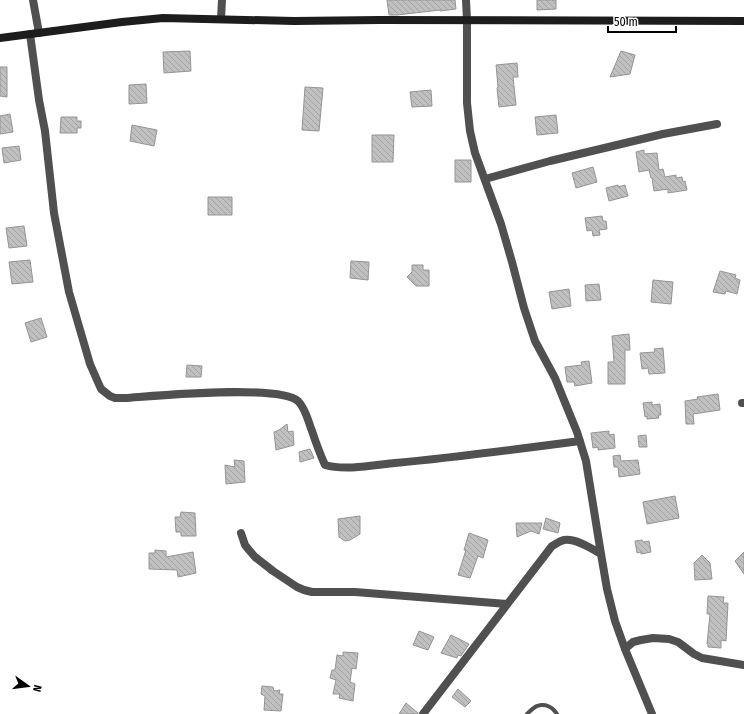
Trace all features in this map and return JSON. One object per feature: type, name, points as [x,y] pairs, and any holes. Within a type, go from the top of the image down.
[{"type":"street","points":[[33,0],[39,33]]},
{"type":"street","points":[[221,19],[222,0]]},
{"type":"street","points":[[466,0],[467,103],[470,131],[475,154],[501,224],[524,308],[535,341],[554,378],[580,441],[586,461],[600,554],[609,596],[625,648],[652,714]]},
{"type":"street","points":[[0,38],[163,18],[294,21],[744,20]]},
{"type":"street","points":[[30,34],[39,100],[46,131],[54,213],[69,292],[90,364],[101,388],[110,396],[115,398],[125,398],[199,393],[256,392],[293,397],[299,402],[306,414],[316,445],[325,465],[332,467],[436,459],[580,441]]},
{"type":"street","points":[[484,179],[550,161],[663,134],[717,124]]},
{"type":"street","points":[[241,533],[245,545],[255,557],[297,587],[304,590],[312,592],[355,592],[507,604]]},
{"type":"street","points":[[422,714],[552,546],[559,541],[573,541],[592,548],[600,554]]},
{"type":"street","points":[[625,648],[633,642],[640,640],[654,638],[669,639],[678,642],[702,658],[744,665]]},
{"type":"lane","points":[[527,714],[538,706],[547,705],[554,709],[557,714]]},
{"type":"building","points":[[387,0],[455,0],[456,9],[389,15]]},
{"type":"building","points":[[537,0],[556,0],[556,9],[537,10]]},
{"type":"building","points":[[190,51],[191,71],[164,73],[163,52]]},
{"type":"building","points":[[621,51],[635,55],[630,74],[610,77]]},
{"type":"building","points":[[517,63],[518,77],[513,77],[516,105],[499,107],[496,65]]},
{"type":"building","points":[[0,67],[7,67],[7,97],[0,96]]},
{"type":"building","points":[[146,84],[147,103],[129,104],[129,85]]},
{"type":"building","points":[[305,87],[323,88],[319,131],[302,130]]},
{"type":"building","points":[[431,90],[432,106],[412,107],[410,92]]},
{"type":"building","points":[[10,114],[13,132],[0,134],[0,116]]},
{"type":"building","points":[[556,115],[558,133],[537,135],[535,117]]},
{"type":"building","points":[[61,117],[77,117],[77,121],[81,121],[81,128],[77,128],[77,133],[60,133]]},
{"type":"building","points":[[132,125],[157,130],[154,146],[130,141]]},
{"type":"building","points":[[372,135],[394,135],[393,162],[372,162]]},
{"type":"building","points":[[19,146],[21,160],[4,163],[2,148]]},
{"type":"building","points":[[644,150],[644,154],[657,153],[659,170],[663,169],[665,177],[676,175],[676,178],[682,177],[683,182],[685,181],[687,190],[668,193],[668,189],[654,191],[649,170],[639,172],[636,152]]},
{"type":"building","points":[[455,160],[471,160],[471,182],[455,182]]},
{"type":"building","points":[[593,167],[597,182],[576,188],[572,173]]},
{"type":"building","points":[[618,185],[618,187],[625,185],[628,196],[609,201],[606,188]]},
{"type":"building","points":[[208,197],[232,197],[232,215],[208,215]]},
{"type":"building","points":[[602,216],[603,221],[606,221],[607,229],[599,230],[600,235],[593,236],[592,230],[587,231],[585,218]]},
{"type":"building","points":[[24,226],[27,246],[9,248],[6,228]]},
{"type":"building","points":[[30,260],[33,282],[12,284],[9,262]]},
{"type":"building","points":[[351,261],[369,262],[368,280],[350,278]]},
{"type":"building","points":[[412,265],[423,265],[423,270],[429,270],[429,286],[416,286],[407,277],[412,272]]},
{"type":"building","points":[[720,271],[736,275],[735,278],[740,280],[737,294],[726,291],[725,294],[713,292]]},
{"type":"building","points":[[653,280],[673,282],[671,304],[651,302]]},
{"type":"building","points":[[599,284],[601,300],[586,301],[585,285]]},
{"type":"building","points":[[569,289],[571,306],[552,309],[549,292]]},
{"type":"building","points":[[41,318],[47,337],[31,342],[25,323]]},
{"type":"building","points":[[629,334],[630,350],[625,350],[625,384],[608,384],[608,362],[614,362],[612,336]]},
{"type":"building","points":[[663,348],[665,373],[649,374],[648,368],[642,369],[640,353],[655,352],[654,349]]},
{"type":"building","points":[[589,361],[592,383],[575,386],[574,382],[567,382],[565,367],[582,365],[581,362]]},
{"type":"building","points":[[187,365],[202,366],[201,377],[186,377]]},
{"type":"building","points":[[718,394],[720,410],[693,414],[694,424],[686,424],[685,401],[698,399],[697,397]]},
{"type":"building","points":[[652,402],[652,405],[660,404],[661,415],[658,415],[659,418],[647,419],[647,416],[645,417],[643,403]]},
{"type":"building","points":[[287,424],[288,432],[293,431],[294,445],[276,450],[274,432]]},
{"type":"building","points":[[609,431],[609,435],[614,434],[615,448],[598,450],[598,447],[593,448],[591,433]]},
{"type":"building","points":[[646,435],[647,447],[639,447],[638,436]]},
{"type":"building","points":[[310,449],[314,458],[300,462],[299,452]]},
{"type":"building","points":[[620,455],[621,461],[638,460],[640,474],[619,477],[618,467],[614,467],[613,456]]},
{"type":"building","points":[[234,460],[244,461],[245,482],[226,484],[225,465],[235,467]]},
{"type":"building","points":[[675,496],[679,518],[647,524],[643,502]]},
{"type":"building","points":[[181,512],[195,513],[196,536],[181,536],[181,532],[176,532],[175,517],[180,517]]},
{"type":"building","points":[[360,516],[360,534],[350,540],[345,541],[339,537],[338,519]]},
{"type":"building","points":[[546,518],[560,523],[558,533],[543,529]]},
{"type":"building","points":[[516,523],[542,523],[539,534],[531,531],[517,537]]},
{"type":"building","points":[[469,533],[488,540],[483,558],[478,556],[470,578],[458,575],[466,550],[464,550]]},
{"type":"building","points":[[642,540],[643,542],[649,541],[651,552],[641,554],[641,552],[637,553],[635,541]]},
{"type":"building","points":[[155,550],[166,551],[166,557],[193,552],[196,573],[178,577],[177,570],[149,569],[149,553],[155,553]]},
{"type":"building","points":[[744,552],[744,574],[735,561]]},
{"type":"building","points":[[702,555],[710,563],[712,579],[695,580],[694,563]]},
{"type":"building","points":[[708,596],[724,597],[723,603],[728,603],[726,641],[721,640],[721,648],[708,647],[707,644],[710,614],[707,614]]},
{"type":"building","points":[[419,631],[434,637],[428,650],[413,645]]},
{"type":"building","points":[[451,635],[469,644],[461,656],[458,655],[457,658],[441,653]]},
{"type":"building","points":[[343,652],[358,653],[356,669],[352,668],[350,682],[355,684],[353,701],[339,698],[340,694],[333,694],[336,680],[330,678],[332,670],[335,670],[337,655],[343,656]]},
{"type":"building","points":[[262,686],[273,687],[274,691],[280,690],[279,694],[283,694],[281,711],[264,710],[265,696],[261,694]]},
{"type":"building","points":[[458,689],[471,701],[465,707],[452,697]]},
{"type":"building","points":[[406,703],[418,713],[418,714],[399,714]]}]
